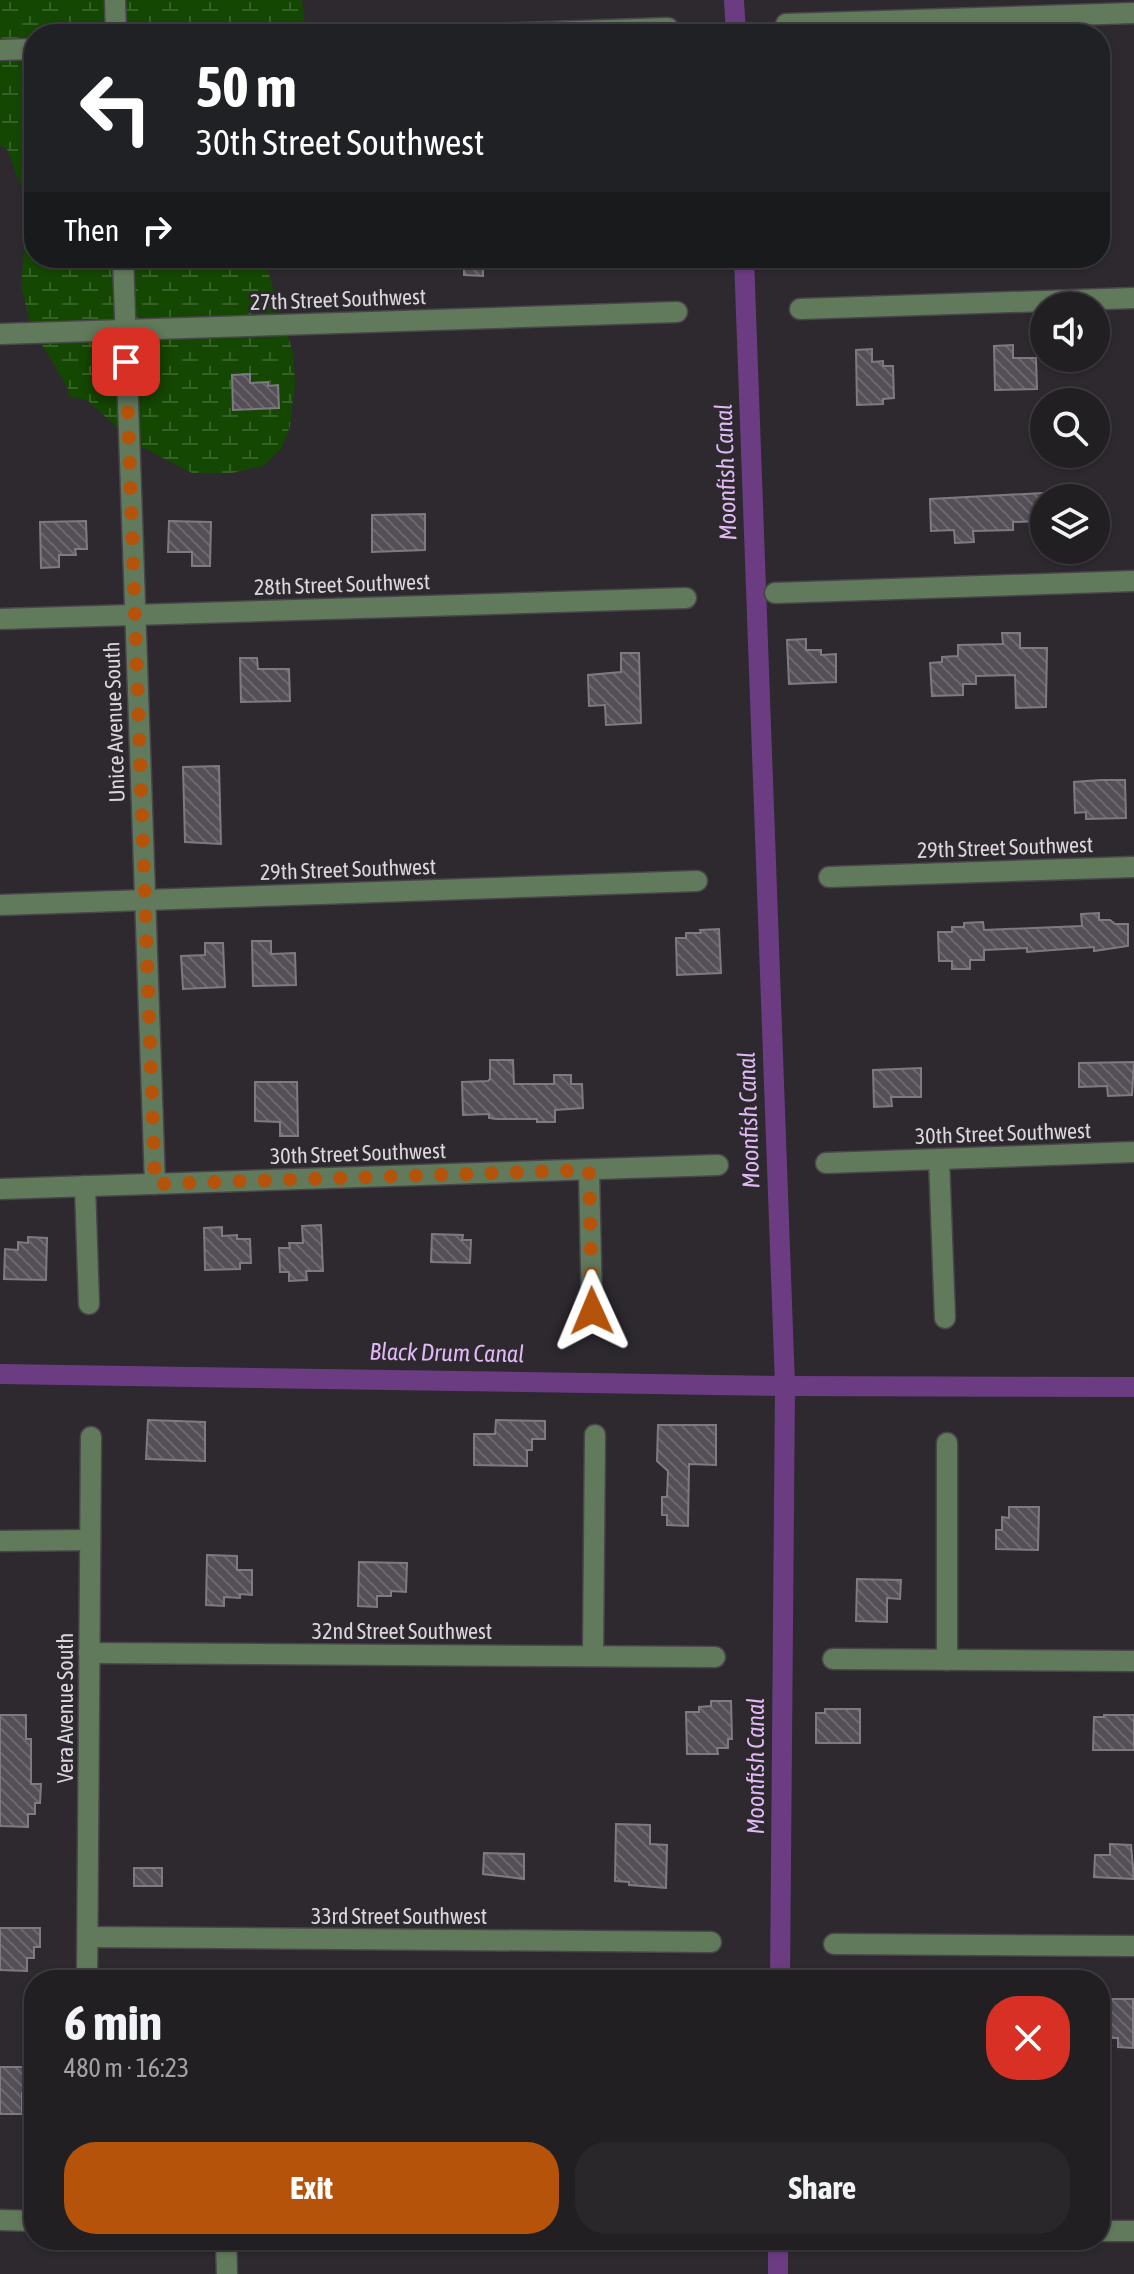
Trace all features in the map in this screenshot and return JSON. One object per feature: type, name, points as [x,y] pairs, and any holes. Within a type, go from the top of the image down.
[{"type":"street","points":[[115,0],[116,24]]},
{"type":"street","points":[[786,24],[1134,13]]},
{"type":"street","points":[[0,50],[24,49]]},
{"type":"street","name":"Unice Avenue South","points":[[123,268],[155,1184]]},
{"type":"street","points":[[800,309],[1134,298]]},
{"type":"street","name":"27th Street Southwest","points":[[0,334],[677,312]]},
{"type":"street","points":[[775,593],[1134,581]]},
{"type":"street","name":"28th Street Southwest","points":[[0,619],[686,598]]},
{"type":"street","name":"29th Street Southwest","points":[[829,877],[1134,867]]},
{"type":"street","name":"29th Street Southwest","points":[[0,905],[697,881]]},
{"type":"street","name":"30th Street Southwest","points":[[826,1163],[1134,1152]]},
{"type":"street","points":[[939,1159],[945,1318]]},
{"type":"street","name":"30th Street Southwest","points":[[0,1189],[718,1165]]},
{"type":"street","points":[[589,1170],[592,1311]]},
{"type":"street","points":[[85,1186],[89,1304]]},
{"type":"street","points":[[593,1656],[595,1435]]},
{"type":"street","name":"Vera Avenue South","points":[[87,1970],[91,1437]]},
{"type":"street","points":[[947,1443],[947,1660]]},
{"type":"street","points":[[0,1541],[90,1540]]},
{"type":"street","name":"32nd Street Southwest","points":[[89,1653],[715,1657]]},
{"type":"street","points":[[833,1659],[1134,1661]]},
{"type":"street","name":"33rd Street Southwest","points":[[88,1937],[711,1942]]},
{"type":"street","points":[[834,1944],[1134,1946]]},
{"type":"street","points":[[0,2220],[24,2221]]},
{"type":"street","points":[[1110,2231],[1134,2231]]},
{"type":"street","points":[[226,2250],[227,2274]]},
{"type":"green space","points":[[0,0],[302,0],[305,24],[24,24],[24,223],[22,188],[7,149],[0,145]]},
{"type":"green space","points":[[24,252],[24,268],[267,268],[293,353],[295,383],[290,426],[282,448],[263,466],[232,473],[192,473],[134,443],[87,400],[67,396],[69,390],[31,326],[21,286]]},
{"type":"building","points":[[464,268],[483,268],[483,276],[464,275]]},
{"type":"building","points":[[1013,345],[1013,358],[1030,358],[1030,372],[1036,372],[1037,388],[995,390],[994,346]]},
{"type":"building","points":[[872,349],[872,362],[883,361],[883,366],[893,366],[894,398],[883,399],[883,404],[857,405],[856,350]]},
{"type":"building","points":[[250,374],[250,383],[278,385],[279,408],[233,410],[232,375]]},
{"type":"building","points":[[1030,494],[1030,521],[1013,522],[1013,530],[973,531],[974,542],[955,543],[954,530],[931,531],[930,499]]},
{"type":"building","points":[[425,514],[425,550],[372,552],[372,515]]},
{"type":"building","points":[[86,521],[87,549],[75,549],[76,555],[59,555],[59,567],[41,568],[40,522]]},
{"type":"building","points":[[169,521],[211,522],[210,566],[192,566],[192,552],[168,552]]},
{"type":"building","points":[[1002,633],[1020,633],[1020,648],[1047,648],[1046,707],[1016,708],[1015,675],[976,676],[976,684],[963,684],[963,695],[932,696],[930,663],[942,662],[942,657],[958,656],[958,645],[1003,644]]},
{"type":"building","points":[[806,639],[806,650],[821,650],[821,655],[836,654],[836,682],[789,684],[787,640]]},
{"type":"building","points":[[621,653],[639,653],[641,723],[606,725],[605,705],[589,706],[588,675],[621,672]]},
{"type":"building","points":[[240,658],[257,658],[258,669],[289,669],[290,701],[241,702]]},
{"type":"building","points":[[219,766],[221,844],[185,842],[183,767]]},
{"type":"building","points":[[1125,780],[1126,818],[1086,819],[1086,812],[1075,813],[1074,782]]},
{"type":"building","points":[[1099,913],[1099,920],[1128,924],[1128,946],[1094,951],[1094,947],[1027,952],[1027,948],[984,950],[984,960],[970,960],[970,969],[952,969],[952,961],[939,961],[938,932],[952,932],[952,927],[964,927],[964,923],[983,922],[984,930],[1082,926],[1081,914]]},
{"type":"building","points":[[719,929],[721,973],[677,975],[676,938],[686,938],[686,933],[701,933],[700,930]]},
{"type":"building","points":[[252,941],[271,941],[271,954],[295,953],[296,985],[253,986]]},
{"type":"building","points":[[205,943],[223,943],[225,987],[183,989],[181,956],[205,955]]},
{"type":"building","points":[[490,1060],[513,1060],[514,1084],[554,1084],[554,1075],[571,1075],[571,1084],[582,1084],[583,1108],[555,1110],[555,1122],[496,1119],[489,1118],[489,1114],[463,1115],[462,1082],[488,1081]]},
{"type":"building","points":[[1134,1062],[1132,1095],[1108,1096],[1107,1086],[1079,1087],[1079,1063]]},
{"type":"building","points":[[921,1068],[921,1097],[891,1097],[892,1106],[874,1107],[873,1070]]},
{"type":"building","points":[[255,1082],[297,1082],[298,1136],[280,1136],[280,1122],[255,1121]]},
{"type":"building","points":[[321,1225],[323,1271],[306,1271],[307,1280],[289,1281],[289,1272],[280,1272],[279,1248],[290,1248],[289,1243],[303,1243],[302,1226]]},
{"type":"building","points":[[222,1227],[222,1236],[237,1235],[237,1239],[250,1239],[251,1263],[240,1263],[240,1269],[205,1270],[204,1228]]},
{"type":"building","points":[[432,1234],[463,1235],[462,1240],[471,1240],[470,1263],[431,1262]]},
{"type":"building","points":[[28,1237],[47,1238],[46,1280],[4,1279],[5,1249],[18,1250],[18,1242],[28,1243]]},
{"type":"building","points":[[148,1420],[205,1422],[205,1461],[146,1459]]},
{"type":"building","points":[[496,1420],[545,1421],[545,1439],[532,1439],[532,1450],[527,1450],[527,1466],[474,1465],[474,1434],[495,1434]]},
{"type":"building","points":[[658,1425],[716,1425],[716,1465],[689,1464],[688,1526],[667,1525],[667,1515],[662,1515],[662,1497],[667,1497],[668,1471],[657,1461]]},
{"type":"building","points":[[1009,1507],[1039,1507],[1038,1550],[996,1549],[996,1530],[1002,1530],[1002,1517],[1009,1518]]},
{"type":"building","points":[[207,1555],[237,1556],[237,1570],[252,1570],[252,1595],[224,1597],[224,1606],[206,1605]]},
{"type":"building","points":[[359,1562],[407,1563],[406,1592],[391,1591],[391,1596],[377,1596],[377,1607],[358,1606]]},
{"type":"building","points":[[857,1579],[901,1580],[900,1599],[887,1598],[887,1622],[856,1621]]},
{"type":"building","points":[[711,1701],[731,1701],[732,1739],[728,1739],[728,1748],[717,1748],[718,1754],[687,1754],[686,1712],[699,1712],[699,1707],[711,1706]]},
{"type":"building","points":[[825,1709],[860,1709],[860,1743],[816,1743],[816,1713],[825,1713]]},
{"type":"building","points":[[0,1715],[26,1715],[26,1739],[31,1739],[31,1784],[41,1784],[40,1803],[35,1803],[35,1814],[28,1814],[28,1827],[0,1826]]},
{"type":"building","points":[[1134,1715],[1134,1750],[1093,1750],[1094,1717]]},
{"type":"building","points":[[616,1824],[650,1825],[650,1844],[667,1845],[666,1888],[615,1881]]},
{"type":"building","points":[[1110,1844],[1131,1845],[1134,1879],[1094,1877],[1095,1855],[1110,1855]]},
{"type":"building","points":[[484,1853],[524,1854],[524,1879],[483,1874]]},
{"type":"building","points":[[134,1868],[162,1868],[162,1886],[134,1886]]},
{"type":"building","points":[[0,1928],[40,1928],[40,1947],[34,1947],[34,1958],[27,1958],[27,1970],[0,1970]]},
{"type":"building","points":[[1110,1999],[1133,1999],[1133,2048],[1118,2047],[1118,2038],[1110,2038]]},
{"type":"building","points":[[0,2067],[24,2067],[22,2114],[0,2114]]},
{"type":"waterway","name":"Moonfish Canal","points":[[734,0],[735,24]]},
{"type":"waterway","name":"Moonfish Canal","points":[[744,268],[785,1386],[780,1970]]},
{"type":"waterway","name":"Black Drum Canal","points":[[0,1374],[785,1386],[1134,1387]]},
{"type":"waterway","name":"Moonfish Canal","points":[[778,2250],[778,2274]]},
{"type":"route","points":[[126,362],[155,1184],[589,1170],[592,1311]]}]
